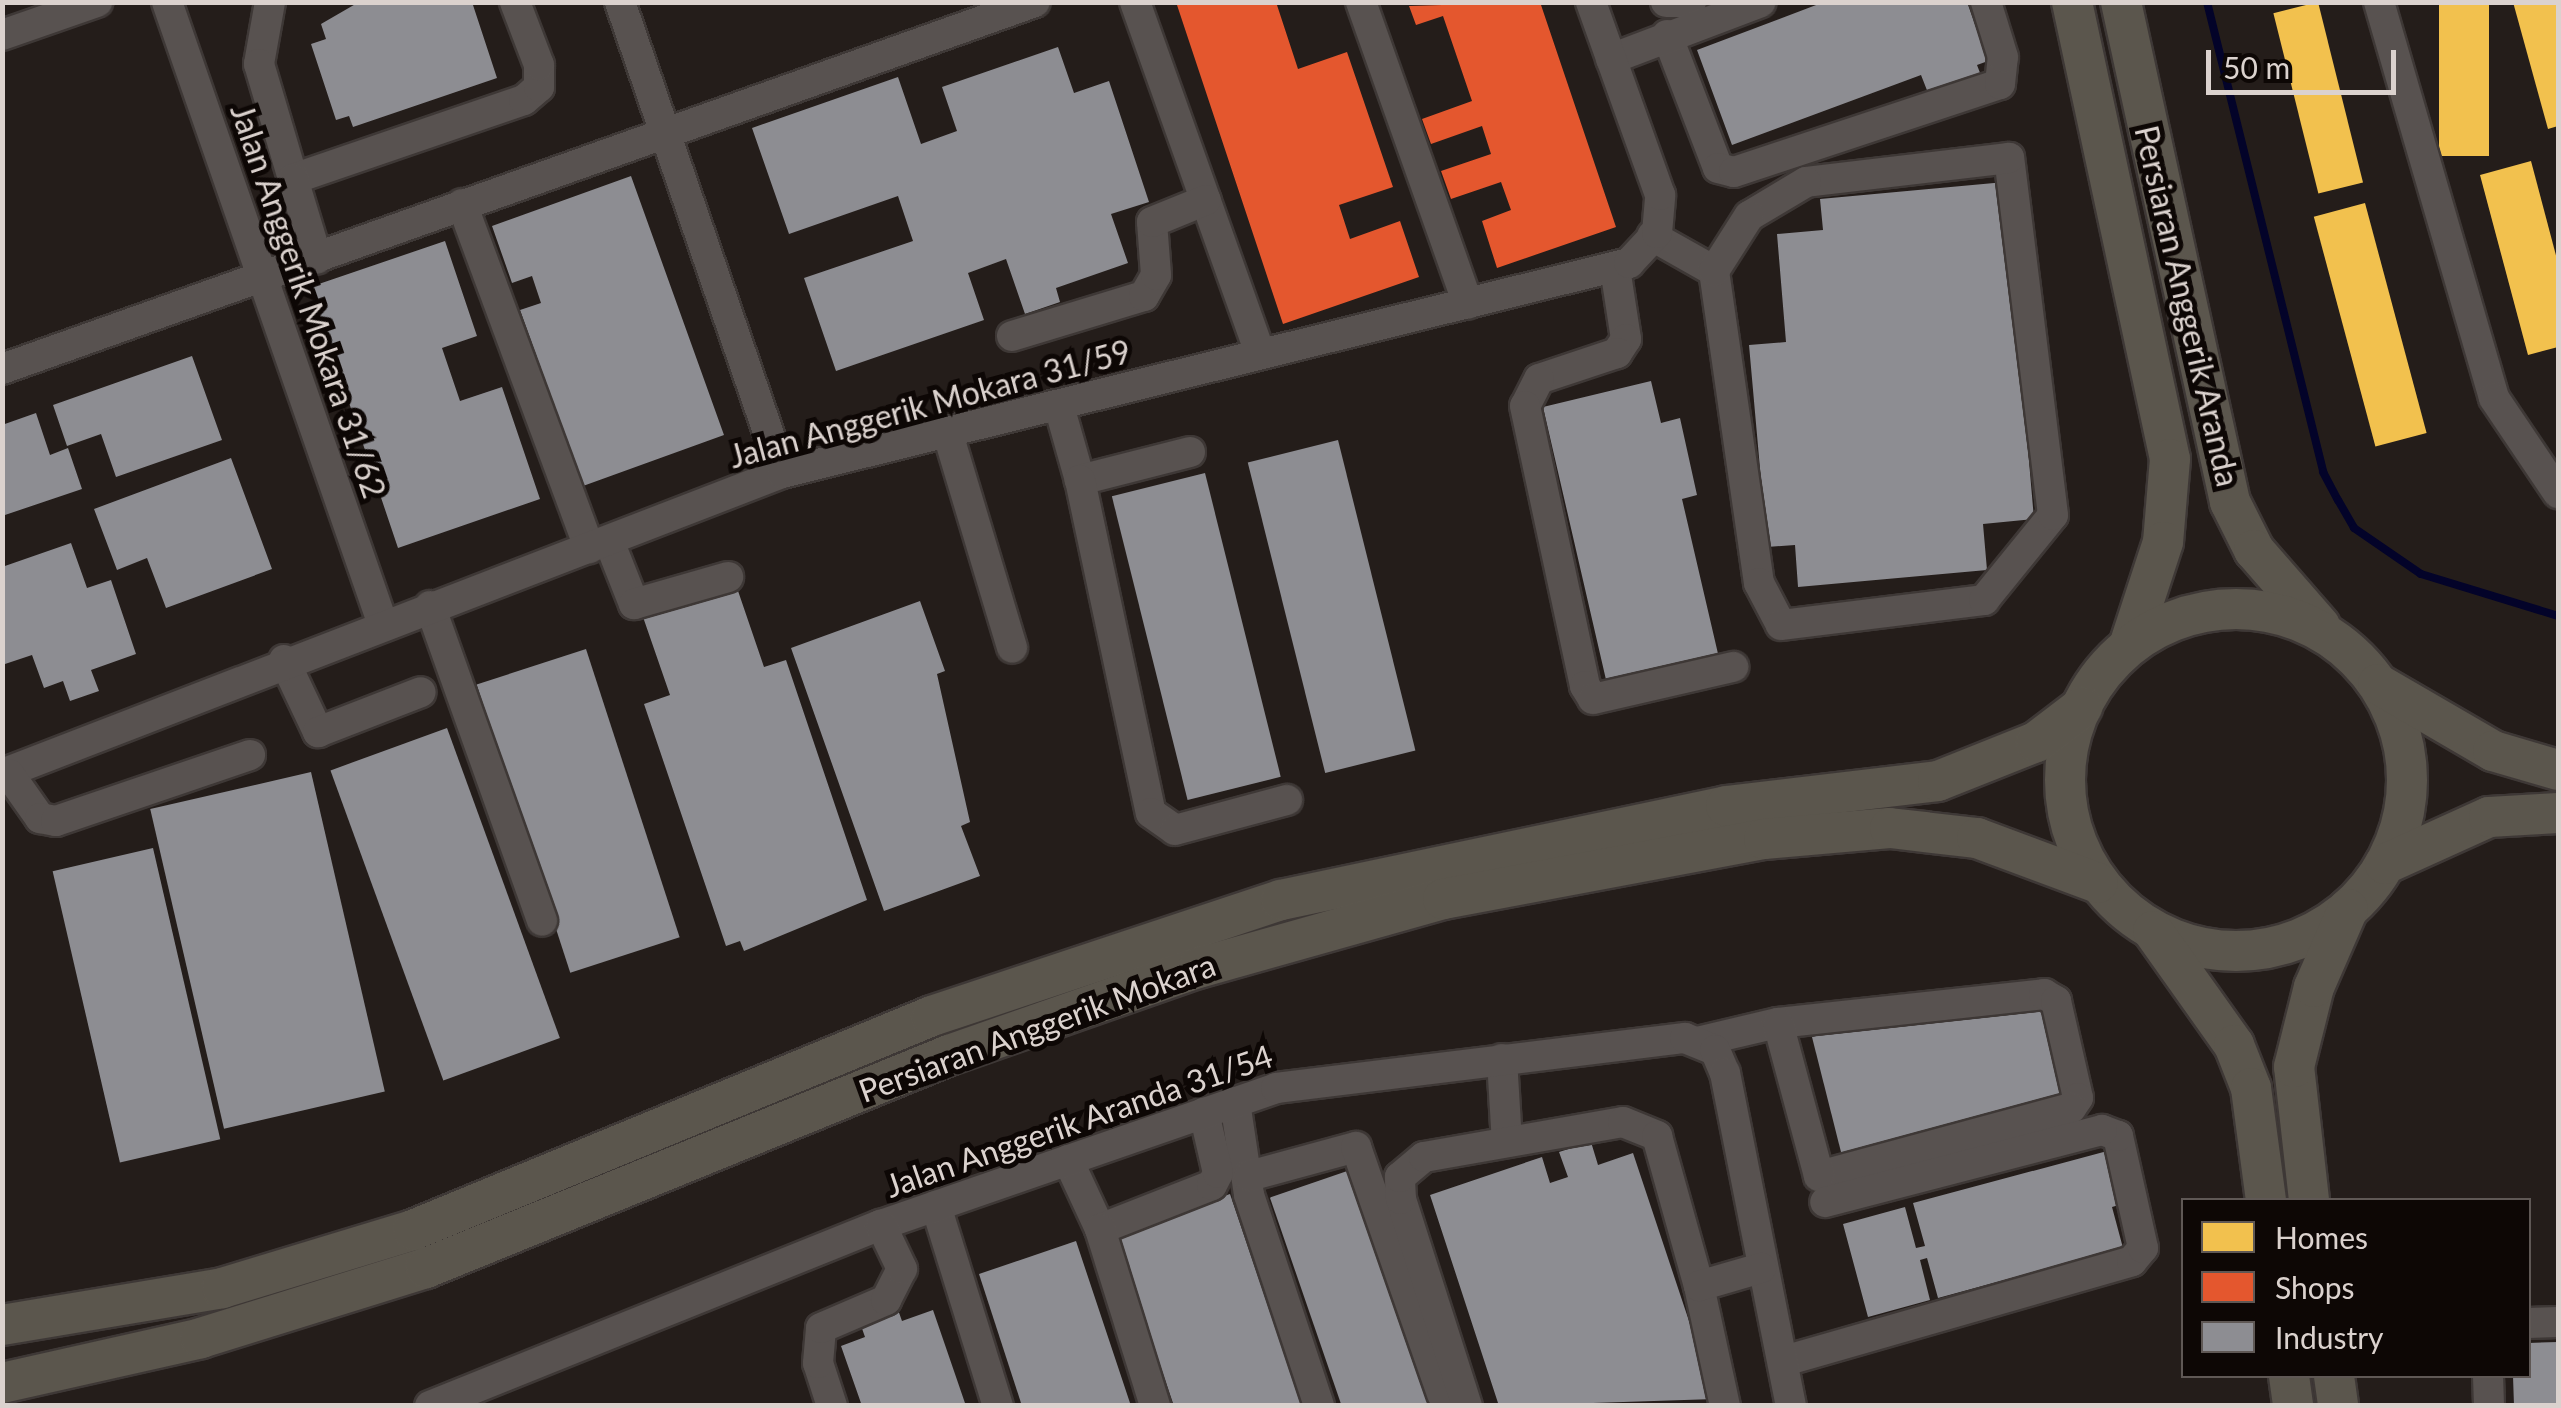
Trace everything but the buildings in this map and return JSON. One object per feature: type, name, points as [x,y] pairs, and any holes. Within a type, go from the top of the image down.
[{"type":"main road","name":"Persiaran Anggerik Aranda","points":[[2072,2],[2170,460],[2163,542],[2130,646]]},
{"type":"main road","name":"Persiaran Anggerik Aranda","points":[[2121,2],[2230,502],[2254,550],[2332,637]]},
{"type":"main road","points":[[2266,1198],[2251,1088],[2234,1045],[2153,931],[2098,883],[2066,797],[2082,707],[2130,646],[2174,620],[2224,609],[2275,613],[2332,637],[2378,684],[2493,751],[2558,770]]},
{"type":"main road","points":[[2310,1198],[2294,1067],[2314,987],[2348,909],[2385,864],[2406,773],[2378,684]]},
{"type":"main road","name":"Persiaran Anggerik Mokara","points":[[2,1325],[222,1288],[379,1241],[932,1016],[1281,900],[1726,806],[1938,782],[2036,742],[2082,707]]},
{"type":"main road","points":[[2385,864],[2490,817],[2558,814]]},
{"type":"main road","name":"Persiaran Anggerik Mokara","points":[[2,1383],[234,1329],[426,1268],[949,1054],[1198,968],[1443,899],[1764,839],[1890,828],[1977,838],[2098,883]]},
{"type":"main road","points":[[2153,931],[2209,950],[2268,949],[2348,909]]},
{"type":"main road","points":[[2289,1378],[2293,1406]]},
{"type":"main road","points":[[2334,1378],[2338,1406]]},
{"type":"street","points":[[2,35],[96,2]]},
{"type":"street","name":"Jalan Anggerik Mokara 31/62","points":[[168,2],[382,622]]},
{"type":"street","points":[[270,2],[259,64],[317,258]]},
{"type":"street","points":[[293,179],[524,100],[539,87],[539,64],[515,2]]},
{"type":"street","points":[[620,2],[782,473]]},
{"type":"street","points":[[2,369],[263,278],[664,130],[1034,2]]},
{"type":"street","points":[[1136,2],[1259,351]]},
{"type":"street","points":[[1360,2],[1468,304]]},
{"type":"street","points":[[1591,2],[1660,195],[1652,236],[1714,272]]},
{"type":"street","points":[[1666,2],[1691,2]]},
{"type":"street","points":[[1611,59],[1667,34],[1760,2]]},
{"type":"street","points":[[1667,34],[1718,168],[1734,172],[2000,84],[2003,57],[1986,2]]},
{"type":"street","points":[[2380,2],[2494,398],[2558,492]]},
{"type":"street","points":[[2009,158],[2053,515],[1984,600],[1780,625],[1759,583],[1714,272],[1749,216],[1806,182],[2009,158]]},
{"type":"street","points":[[1012,336],[1144,296],[1156,275],[1152,222],[1206,200]]},
{"type":"street","points":[[462,204],[599,544],[634,604],[728,577]]},
{"type":"street","name":"Jalan Anggerik Mokara 31/59","points":[[6,774],[284,660],[782,473],[1059,406],[1259,351],[1615,268],[1652,236]]},
{"type":"street","points":[[1615,268],[1626,339],[1617,353],[1539,379],[1525,406],[1585,686],[1592,699],[1732,668]]},
{"type":"street","points":[[1059,406],[1080,480],[1152,813],[1174,830],[1287,800]]},
{"type":"street","points":[[948,434],[1012,648]]},
{"type":"street","points":[[1080,480],[1190,452]]},
{"type":"street","points":[[430,606],[542,920]]},
{"type":"street","points":[[284,660],[318,732],[421,692]]},
{"type":"street","points":[[6,774],[40,818],[56,820],[250,755]]},
{"type":"street","name":"Jalan Anggerik Aranda 31/54","points":[[430,1406],[881,1225],[1235,1102],[1331,1079],[1702,1040],[1778,1023],[2044,994],[2056,1001],[2078,1098],[2070,1108],[1819,1176],[1778,1023]]},
{"type":"street","points":[[1702,1040],[1725,1073],[1791,1406]]},
{"type":"street","points":[[1502,1059],[1507,1142]]},
{"type":"street","points":[[1235,1102],[1249,1176],[1318,1406]]},
{"type":"street","points":[[1100,1229],[1212,1185],[1218,1174],[1204,1113]]},
{"type":"street","points":[[1467,1406],[1400,1177],[1424,1156],[1623,1122],[1657,1136],[1699,1286],[1724,1406]]},
{"type":"street","points":[[1784,1361],[2132,1261],[2143,1248],[2118,1136],[2102,1130],[1825,1202]]},
{"type":"street","points":[[1249,1176],[1356,1147],[1446,1406]]},
{"type":"street","points":[[1068,1160],[1100,1229],[1155,1406]]},
{"type":"street","points":[[936,1206],[998,1406]]},
{"type":"street","points":[[832,1406],[818,1363],[821,1328],[886,1300],[902,1269],[881,1225]]},
{"type":"street","points":[[1699,1286],[1762,1268]]},
{"type":"street","points":[[2531,1323],[2558,1322]]},
{"type":"street","points":[[2488,1378],[2489,1406]]},
{"type":"waterway","points":[[2207,2],[2323,472],[2354,528],[2421,574],[2558,616]]}]
